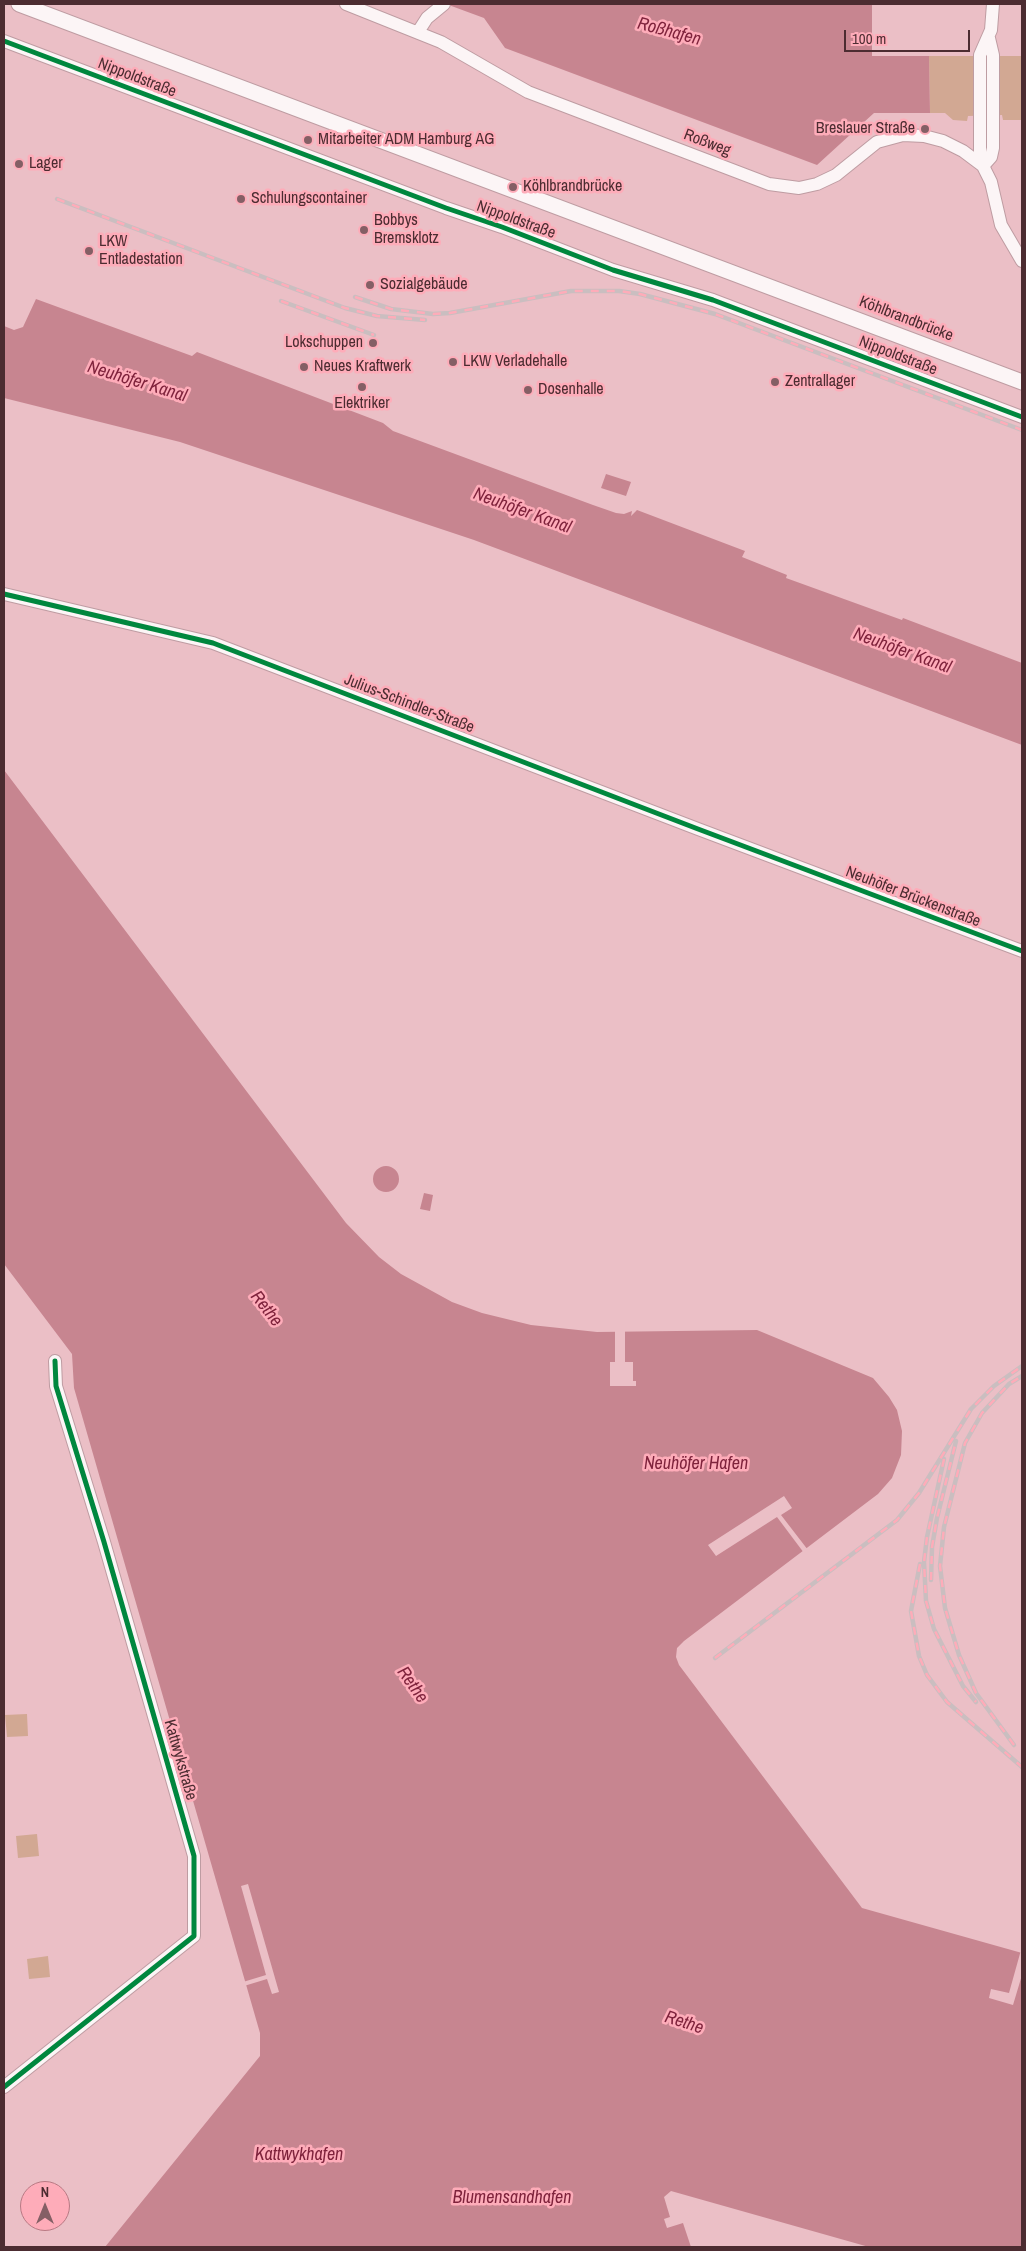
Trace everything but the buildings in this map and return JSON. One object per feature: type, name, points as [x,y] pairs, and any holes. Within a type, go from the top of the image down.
[{"type":"main road","name":"Köhlbrandbrücke","points":[[19,4],[1022,382]]},
{"type":"main road","name":"Köhlbrandbrücke","points":[[44,4],[1022,372]]},
{"type":"street","name":"Roßweg","points":[[346,4],[452,47],[500,78],[528,92],[778,186],[806,187],[828,180],[849,166],[868,147],[890,137],[916,135],[936,138],[951,144],[983,166]]},
{"type":"street","points":[[983,166],[993,153],[987,117],[987,55],[993,19],[993,4]]},
{"type":"street","points":[[418,32],[427,18],[442,5]]},
{"type":"street","name":"Nippoldstraße","points":[[4,41],[613,270],[722,304],[1022,417]]},
{"type":"street","points":[[951,144],[972,141],[980,132],[987,117]]},
{"type":"street","points":[[980,132],[980,154],[983,166],[990,177],[1001,225],[1022,261]]},
{"type":"street","name":"Julius-Schindler-Straße","points":[[4,594],[213,643],[796,866]]},
{"type":"street","name":"Neuhöfer Brückenstraße","points":[[796,866],[1022,951]]},
{"type":"street","name":"Kattwykstraße","points":[[4,2087],[194,1936],[194,1856],[104,1542],[56,1386],[55,1362]]},
{"type":"shaded area","points":[[929,56],[1022,56],[1022,120],[1003,120],[1002,115],[968,116],[967,121],[953,120],[945,113],[930,113]]},
{"type":"shaded area","points":[[27,1714],[28,1736],[7,1737],[5,1715]]},
{"type":"shaded area","points":[[37,1834],[39,1856],[18,1858],[16,1836]]},
{"type":"shaded area","points":[[48,1956],[50,1977],[29,1979],[27,1959]]},
{"type":"water","name":"Roßhafen","points":[[446,4],[872,4],[872,56],[929,56],[930,113],[874,113],[817,165],[505,48],[484,18]]},
{"type":"water","name":"Neuhöfer Kanal","points":[[36,299],[192,356],[197,352],[383,423],[393,431],[593,505],[616,513],[624,514],[632,511],[631,516],[637,510],[745,551],[742,557],[787,575],[786,578],[902,620],[903,618],[1022,663],[1022,745],[474,540],[180,442],[4,398],[4,326],[14,330],[23,327]]},
{"type":"water","points":[[606,474],[631,482],[626,496],[601,488]]},
{"type":"water","points":[[4,770],[346,1223],[379,1257],[401,1274],[452,1302],[482,1313],[531,1325],[597,1332],[757,1330],[873,1378],[889,1397],[897,1410],[902,1431],[901,1455],[892,1478],[878,1494],[684,1641],[677,1648],[676,1657],[679,1665],[862,1908],[1022,1953],[1022,2247],[869,2247],[671,2191],[664,2197],[670,2217],[664,2219],[667,2228],[683,2223],[691,2247],[105,2247],[260,2056],[260,2033],[74,1388],[72,1354],[4,1264]]},
{"type":"water","points":[[386,1166],[395,1170],[399,1179],[395,1188],[386,1192],[377,1188],[373,1179],[377,1170]]},
{"type":"water","points":[[424,1193],[433,1195],[430,1211],[420,1209]]},
{"type":"pier","points":[[615,1329],[625,1329],[625,1362],[633,1362],[633,1381],[636,1381],[636,1386],[610,1386],[610,1362],[615,1362]]},
{"type":"pier","points":[[784,1496],[792,1508],[781,1515],[808,1550],[804,1553],[777,1517],[716,1556],[708,1545]]},
{"type":"pier","points":[[248,1884],[279,1992],[272,1994],[267,1979],[244,1986],[243,1982],[266,1975],[241,1886]]},
{"type":"pier","points":[[1021,1950],[1022,1975],[1013,2005],[989,1998],[991,1989],[1009,1993]]},
{"type":"railway","points":[[57,199],[345,308],[377,316],[425,320]]},
{"type":"railway","points":[[355,297],[391,309],[433,314],[450,313],[571,291],[619,291],[640,294],[715,314],[1022,430]]},
{"type":"railway","points":[[281,301],[374,335]]},
{"type":"railway","points":[[715,1658],[897,1520],[919,1493],[971,1409],[994,1386],[1022,1366]]},
{"type":"railway","points":[[1014,1745],[976,1693],[959,1655],[945,1608],[940,1566],[944,1527],[965,1443],[982,1413],[1009,1384],[1022,1376]]},
{"type":"railway","points":[[931,1580],[932,1547],[937,1518],[956,1441]]},
{"type":"railway","points":[[944,1459],[927,1537],[924,1562],[926,1601],[934,1629],[963,1686],[976,1702]]},
{"type":"railway","points":[[920,1564],[911,1611],[919,1656],[927,1675],[947,1702],[1022,1767]]},
{"type":"cycle path","points":[[4,41],[613,270],[713,300],[1022,417]]},
{"type":"cycle path","points":[[4,594],[213,643],[1022,951]]},
{"type":"cycle path","points":[[4,2087],[194,1936],[194,1856],[104,1542],[56,1386],[55,1361]]},
{"type":"place","name":"Breslauer Straße","points":[[925,129]]},
{"type":"place","name":"Mitarbeiter ADM Hamburg AG","points":[[308,140]]},
{"type":"place","name":"Lager","points":[[19,164]]},
{"type":"place","name":"Köhlbrandbrücke","points":[[513,187]]},
{"type":"place","name":"Schulungscontainer","points":[[241,199]]},
{"type":"place","name":"Bobbys Bremsklotz","points":[[364,230]]},
{"type":"place","name":"LKW Entladestation","points":[[89,251]]},
{"type":"place","name":"Sozialgebäude","points":[[370,285]]},
{"type":"place","name":"Lokschuppen","points":[[373,343]]},
{"type":"place","name":"LKW Verladehalle","points":[[453,362]]},
{"type":"place","name":"Neues Kraftwerk","points":[[304,367]]},
{"type":"place","name":"Zentrallager","points":[[775,382]]},
{"type":"place","name":"Elektriker","points":[[362,387]]},
{"type":"place","name":"Dosenhalle","points":[[528,390]]},
{"type":"water label","name":"Rethe","points":[[266,1309]]},
{"type":"water label","name":"Neuhöfer Hafen","points":[[696,1464]]},
{"type":"water label","name":"Rethe","points":[[412,1685]]},
{"type":"water label","name":"Rethe","points":[[684,2023]]},
{"type":"water label","name":"Kattwykhafen","points":[[299,2155]]},
{"type":"water label","name":"Blumensandhafen","points":[[512,2198]]}]
